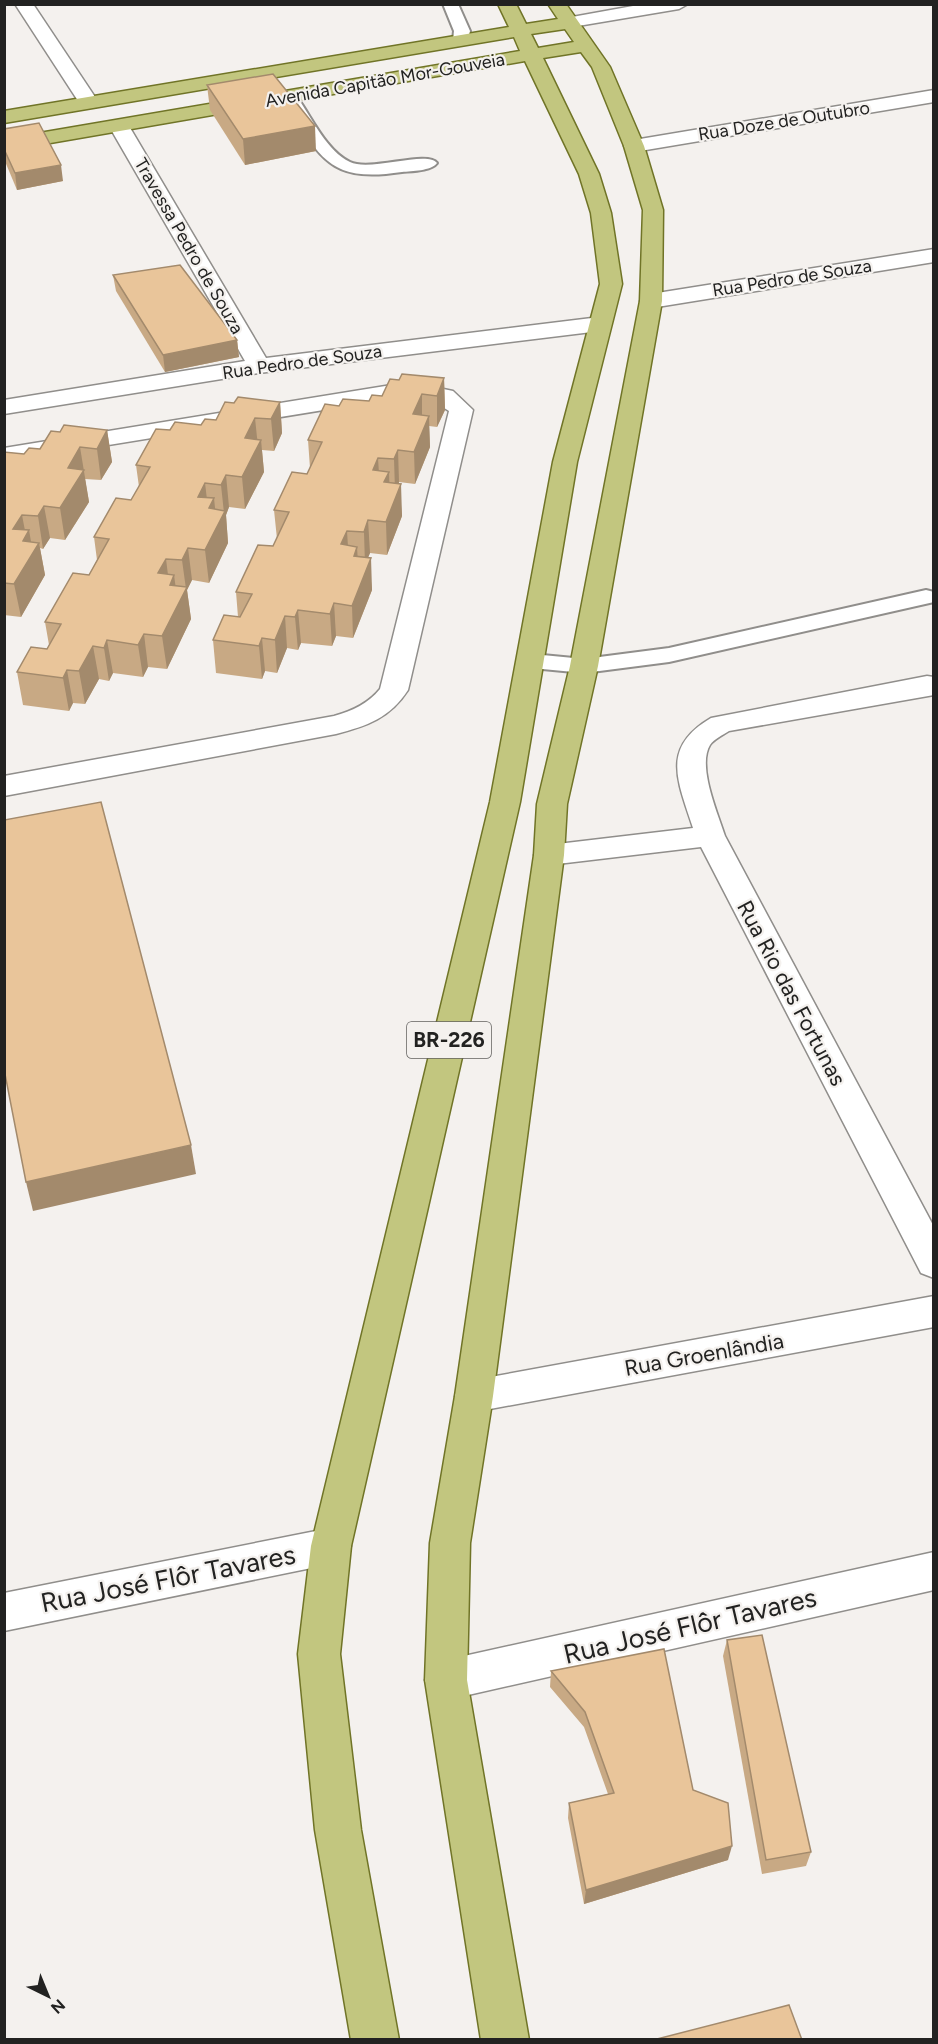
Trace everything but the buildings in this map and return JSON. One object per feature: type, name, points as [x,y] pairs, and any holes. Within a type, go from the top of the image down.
[{"type":"main road","name":"BR-226","points":[[375,2040],[338,1830],[319,1654],[331,1546],[505,802],[532,661],[565,462],[610,284],[601,213],[580,153],[524,43],[507,4]]},
{"type":"main road","name":"BR-226","points":[[505,2040],[446,1680],[450,1543],[474,1396],[549,855],[552,804],[584,666],[651,301],[653,210],[634,146],[601,67],[557,4]]},
{"type":"main road","name":"Avenida Capitão Mor-Gouveia","points":[[4,117],[461,40],[524,43],[580,34]]},
{"type":"main road","name":"Avenida Capitão Mor-Gouveia","points":[[4,145],[288,97],[524,43],[580,34]]},
{"type":"street","points":[[24,4],[89,103]]},
{"type":"street","points":[[580,34],[679,4]]},
{"type":"street","name":"Rua Doze de Outubro","points":[[634,146],[933,96]]},
{"type":"street","name":"Travessa Pedro de Souza","points":[[119,126],[259,366]]},
{"type":"street","name":"Rua Pedro de Souza","points":[[651,301],[933,255]]},
{"type":"street","name":"Rua Pedro de Souza","points":[[4,407],[259,366],[600,324]]},
{"type":"street","points":[[4,455],[410,389],[434,392],[452,399],[461,410],[394,690],[385,705],[366,717],[336,725],[4,786]]},
{"type":"street","name":"Rua Rio das Fortunas","points":[[930,686],[721,724],[701,736],[691,752],[690,765],[710,836],[933,1263]]},
{"type":"street","points":[[549,855],[710,836]]},
{"type":"street","name":"Rua Groenlândia","points":[[474,1396],[933,1311]]},
{"type":"street","name":"Rua José Flôr Tavares","points":[[4,1612],[331,1546]]},
{"type":"street","name":"Rua José Flôr Tavares","points":[[446,1680],[933,1571]]},
{"type":"lane","points":[[450,4],[462,31],[461,40]]},
{"type":"lane","points":[[288,97],[336,163],[348,168],[367,171],[428,163]]},
{"type":"lane","points":[[532,661],[584,666],[669,655],[926,597]]}]
